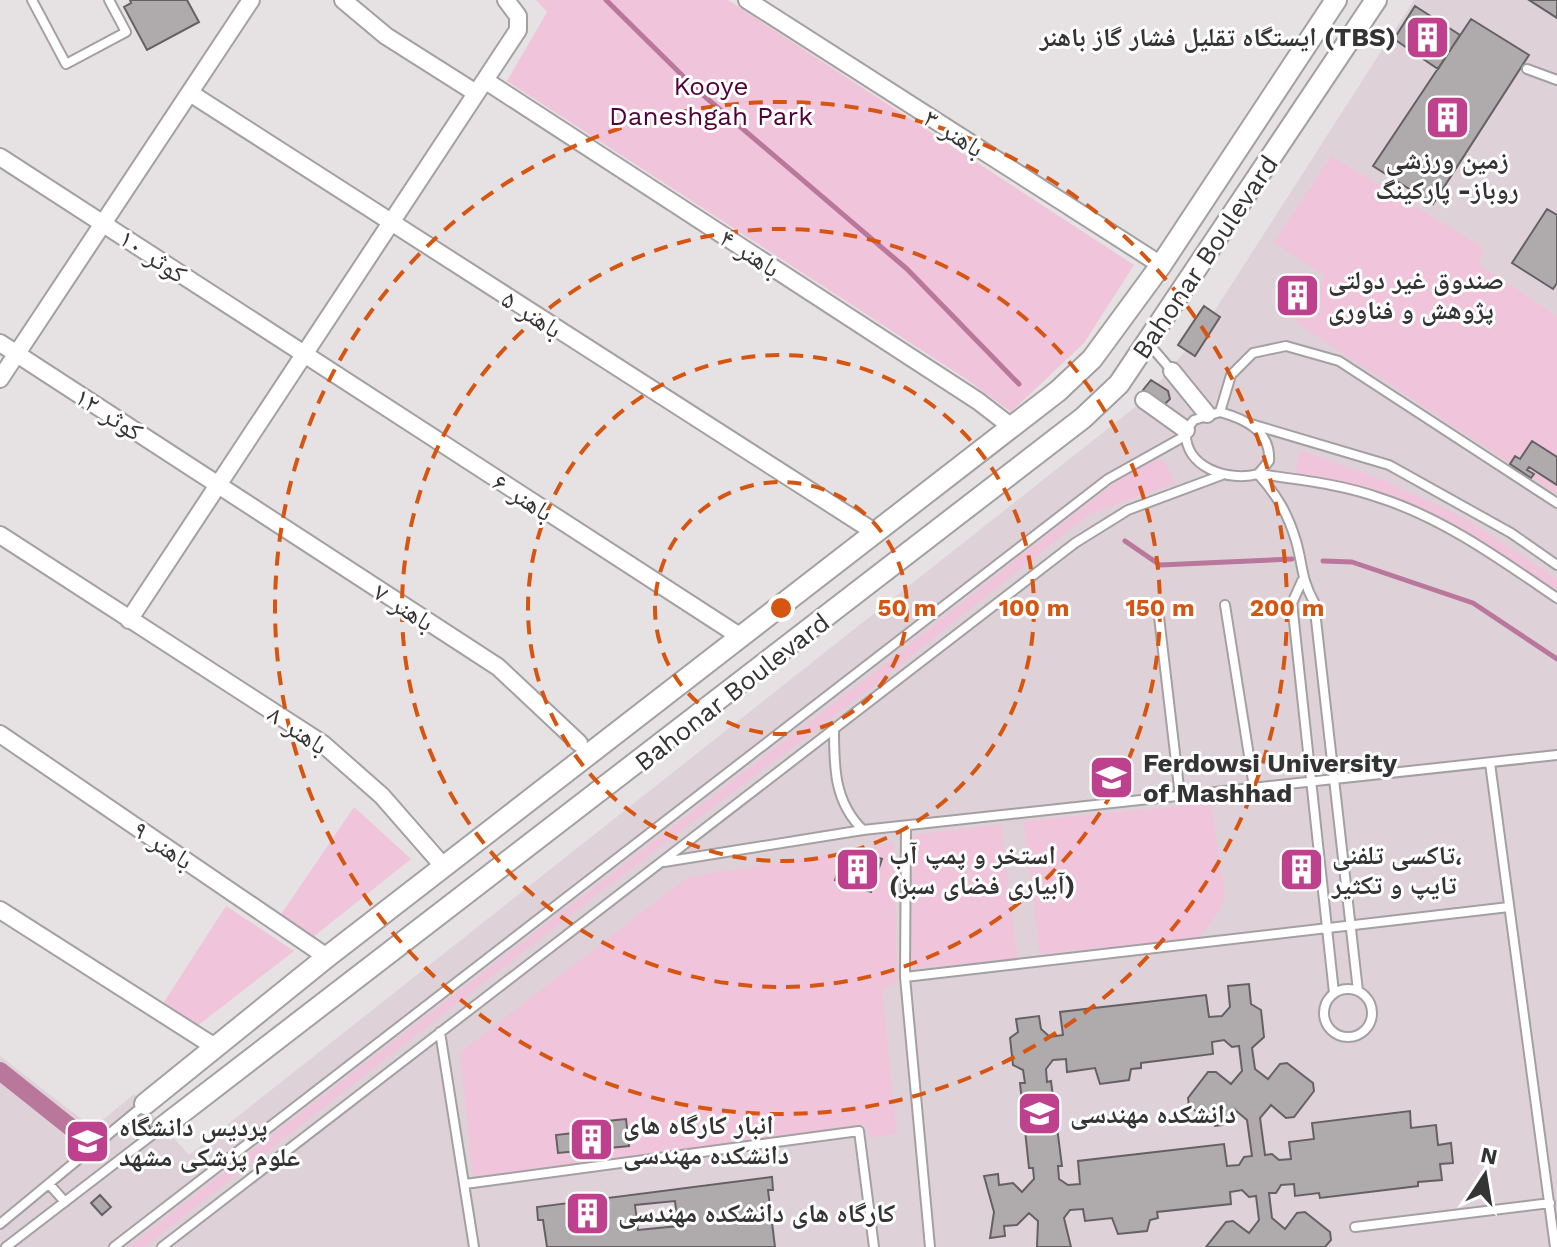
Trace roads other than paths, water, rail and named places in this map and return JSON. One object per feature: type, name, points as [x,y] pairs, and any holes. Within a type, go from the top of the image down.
[{"type":"street","points":[[0,379],[251,0]]},
{"type":"street","name":"باهنر ۴","points":[[343,0],[386,36],[481,87],[978,401],[1013,428]]},
{"type":"street","points":[[129,620],[518,30],[518,16],[506,0]]},
{"type":"street","name":"باهنر ۳","points":[[747,0],[1161,265]]},
{"type":"street","name":"Bahonar Boulevard","points":[[151,1098],[327,957],[1013,428],[1092,359],[1161,265],[1336,0]]},
{"type":"street","name":"Bahonar Boulevard","points":[[170,1122],[1036,457],[1132,393],[1147,343],[1376,0]]},
{"type":"street","name":"باهنر ۵","points":[[190,93],[876,533]]},
{"type":"street","name":"کوثر ۱۰","points":[[0,157],[304,356]]},
{"type":"street","name":"کوثر ۱۲","points":[[0,343],[217,486]]},
{"type":"street","name":"باهنر ۶","points":[[304,356],[741,637]]},
{"type":"street","points":[[1172,371],[1214,413]]},
{"type":"street","points":[[1132,393],[1185,433]]},
{"type":"street","name":"باهنر ۷","points":[[217,486],[498,667],[579,743]]},
{"type":"street","name":"باهنر ۸","points":[[0,535],[323,744],[382,796],[444,867]]},
{"type":"street","points":[[680,685],[702,715]]},
{"type":"street","name":"باهنر ۹","points":[[0,734],[327,957]]},
{"type":"street","points":[[0,910],[215,1047]]},
{"type":"street","points":[[151,1098],[170,1122]]},
{"type":"lane","points":[[32,0],[66,64],[126,32],[109,0]]},
{"type":"lane","points":[[1527,69],[1557,80]]},
{"type":"lane","points":[[1147,343],[1172,371]]},
{"type":"lane","points":[[114,1247],[1108,479],[1214,413],[1231,375],[1253,353],[1286,346],[1339,361],[1557,503]]},
{"type":"lane","points":[[1214,413],[1389,465],[1511,533],[1557,565]]},
{"type":"lane","points":[[1251,424],[1267,442],[1270,452],[1269,461],[1258,474]]},
{"type":"lane","points":[[1185,433],[1195,459],[1222,475],[1235,478],[1258,474],[1336,485],[1382,498],[1484,548],[1557,598]]},
{"type":"lane","points":[[1258,474],[1277,495],[1288,515],[1297,544],[1302,581],[1314,602],[1358,991],[1370,1003],[1372,1019],[1355,1036],[1338,1035],[1326,1023],[1325,1007],[1334,993],[1330,930],[1292,603],[1302,581]]},
{"type":"lane","points":[[162,1247],[1075,543],[1128,510],[1222,475]]},
{"type":"lane","points":[[1225,605],[1254,787]]},
{"type":"lane","points":[[1158,608],[1180,796]]},
{"type":"lane","points":[[834,729],[834,768],[841,800],[863,830]]},
{"type":"lane","points":[[661,862],[863,830],[1312,779],[1557,755]]},
{"type":"lane","points":[[1490,763],[1555,1247]]},
{"type":"lane","points":[[906,826],[905,977],[930,1247]]},
{"type":"lane","points":[[905,977],[1351,928],[1509,907]]},
{"type":"lane","points":[[1334,993],[1358,991]]},
{"type":"lane","points":[[440,1032],[474,1247]]},
{"type":"lane","points":[[0,1224],[151,1098]]},
{"type":"lane","points":[[6,1247],[170,1122]]},
{"type":"lane","points":[[465,1184],[859,1131],[874,1247]]},
{"type":"lane","points":[[50,1185],[65,1202]]},
{"type":"lane","points":[[1355,1227],[1550,1203]]},
{"type":"waterway","points":[[606,0],[696,89],[907,269],[1019,384]]},
{"type":"waterway","points":[[1125,541],[1160,565],[1292,559]]},
{"type":"waterway","points":[[1323,561],[1352,562],[1473,603],[1557,659]]},
{"type":"waterway","points":[[0,1071],[74,1130]]},
{"type":"place","name":"ایستگاه تقلیل فشار گاز باهنر (TBS)","points":[[1427,37]]},
{"type":"place","name":"زمین ورزشی روباز- پارکینگ","points":[[1447,117]]},
{"type":"place","name":"صندوق غیر دولتی پژوهش و فناوری","points":[[1297,295]]},
{"type":"place","name":"Ferdowsi University of Mashhad","points":[[1112,778]]},
{"type":"place","name":"استخر و پمپ آب (آبیاری فضای سبز)","points":[[858,870]]},
{"type":"place","name":"تاکسی تلفنی، تایپ و تکثیر","points":[[1301,870]]},
{"type":"place","name":"دانشکده مهندسی","points":[[1039,1114]]},
{"type":"place","name":"انبار کارگاه های دانشکده مهندسی","points":[[592,1140]]},
{"type":"place","name":"پردیس دانشگاه علوم پزشکی مشهد","points":[[88,1142]]},
{"type":"place","name":"کارگاه های دانشکده مهندسی","points":[[587,1213]]},
{"type":"park label","name":"Kooye Daneshgah Park","points":[[711,101]]}]
